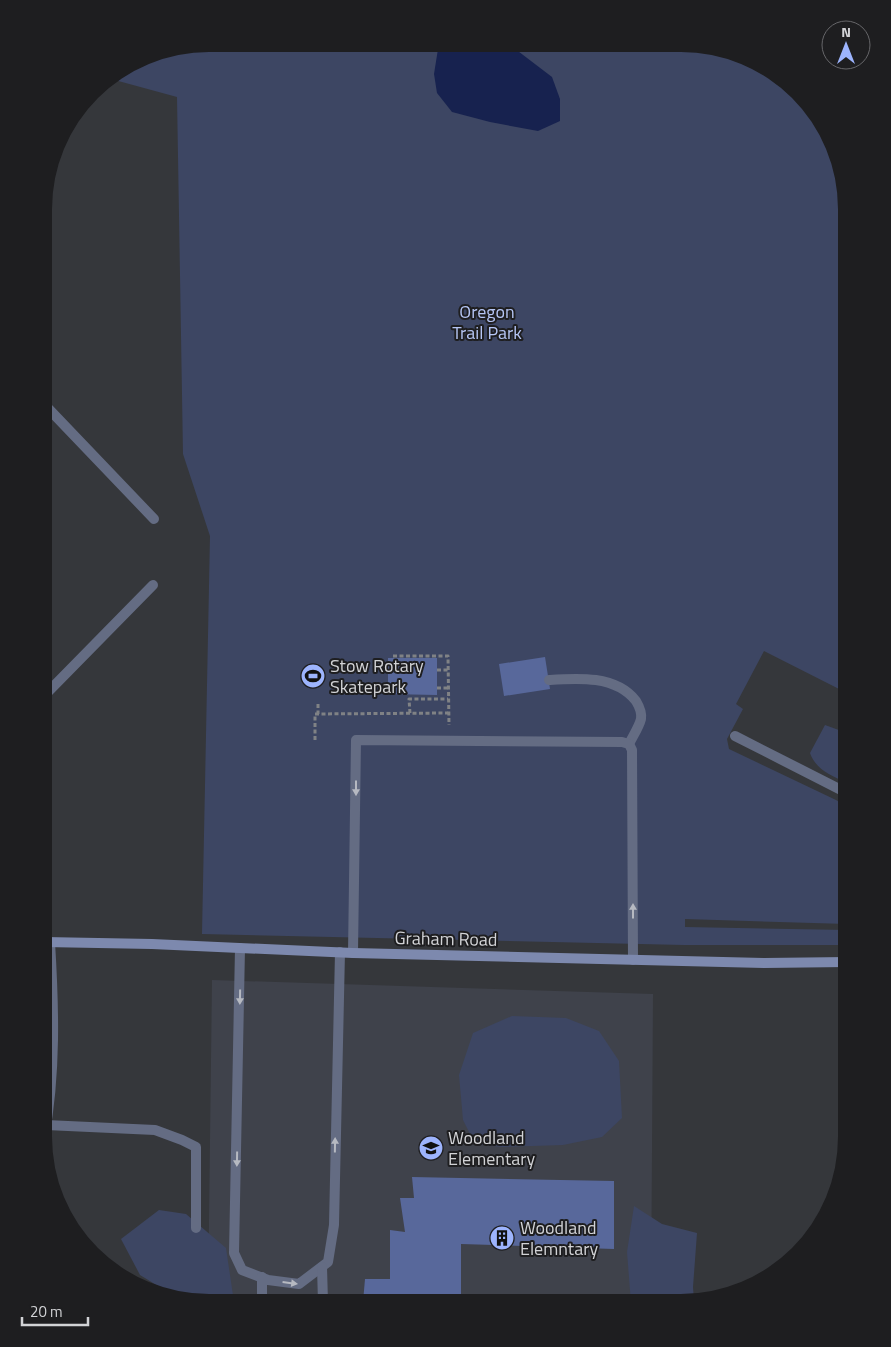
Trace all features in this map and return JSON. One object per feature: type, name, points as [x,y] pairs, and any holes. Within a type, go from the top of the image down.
[{"type":"main road","name":"Graham Road","points":[[52,942],[353,953],[764,963],[838,962]]},
{"type":"street","points":[[52,412],[154,519]]},
{"type":"street","points":[[52,688],[153,585]]},
{"type":"street","points":[[548,680],[574,678],[592,680],[623,689],[638,704],[641,712],[641,720],[629,744]]},
{"type":"street","points":[[735,736],[838,788]]},
{"type":"street","points":[[353,953],[356,740],[622,742],[629,744],[632,750],[633,960]]},
{"type":"street","points":[[240,948],[234,1253],[242,1270],[268,1280],[298,1284],[328,1262],[334,1225],[340,952]]},
{"type":"street","points":[[52,979],[52,1084]]},
{"type":"street","points":[[52,1125],[155,1130],[196,1147],[196,1228]]},
{"type":"street","points":[[322,1267],[323,1294]]},
{"type":"street","points":[[262,1277],[262,1294]]},
{"type":"path","points":[[393,656],[448,656],[449,740]]},
{"type":"path","points":[[437,670],[448,670]]},
{"type":"path","points":[[437,688],[448,688]]},
{"type":"path","points":[[410,713],[409,699],[448,699]]},
{"type":"path","points":[[318,704],[318,714]]},
{"type":"path","points":[[314,740],[314,714],[448,713]]},
{"type":"shaded area","name":"Woodland Elementary","points":[[212,980],[653,994],[651,1294],[208,1294]]},
{"type":"green space","name":"Oregon Trail Park","points":[[210,52],[681,52],[722,58],[741,64],[777,85],[806,114],[827,150],[837,189],[838,688],[764,651],[736,704],[743,709],[727,739],[729,749],[838,801],[838,924],[685,919],[685,927],[838,930],[838,945],[684,945],[202,934],[210,536],[183,454],[177,97],[119,81],[159,61],[189,54]]},
{"type":"green space","points":[[825,725],[838,730],[838,778],[820,768],[810,753]]},
{"type":"green space","points":[[512,1016],[566,1018],[599,1031],[619,1061],[622,1118],[602,1137],[563,1145],[502,1147],[475,1144],[463,1120],[459,1075],[473,1033]]},
{"type":"green space","points":[[634,1206],[662,1224],[697,1233],[693,1294],[630,1294],[627,1252]]},
{"type":"green space","points":[[159,1210],[186,1214],[226,1248],[233,1294],[189,1293],[156,1285],[140,1275],[121,1239]]},
{"type":"water","points":[[438,52],[519,52],[552,77],[560,99],[560,121],[538,131],[490,122],[452,112],[437,93],[434,74]]},
{"type":"building","points":[[545,657],[550,689],[504,696],[499,664]]},
{"type":"building","points":[[388,658],[437,658],[437,695],[388,694]]},
{"type":"building","name":"Woodland Elemntary","points":[[412,1177],[614,1181],[614,1249],[461,1244],[461,1294],[364,1294],[365,1279],[390,1279],[390,1230],[405,1232],[400,1198],[414,1198]]},
{"type":"place","name":"Stow Rotary Skatepark","points":[[313,676]]},
{"type":"place","name":"Woodland Elementary","points":[[431,1148]]},
{"type":"place","name":"Woodland Elemntary","points":[[502,1238]]}]
